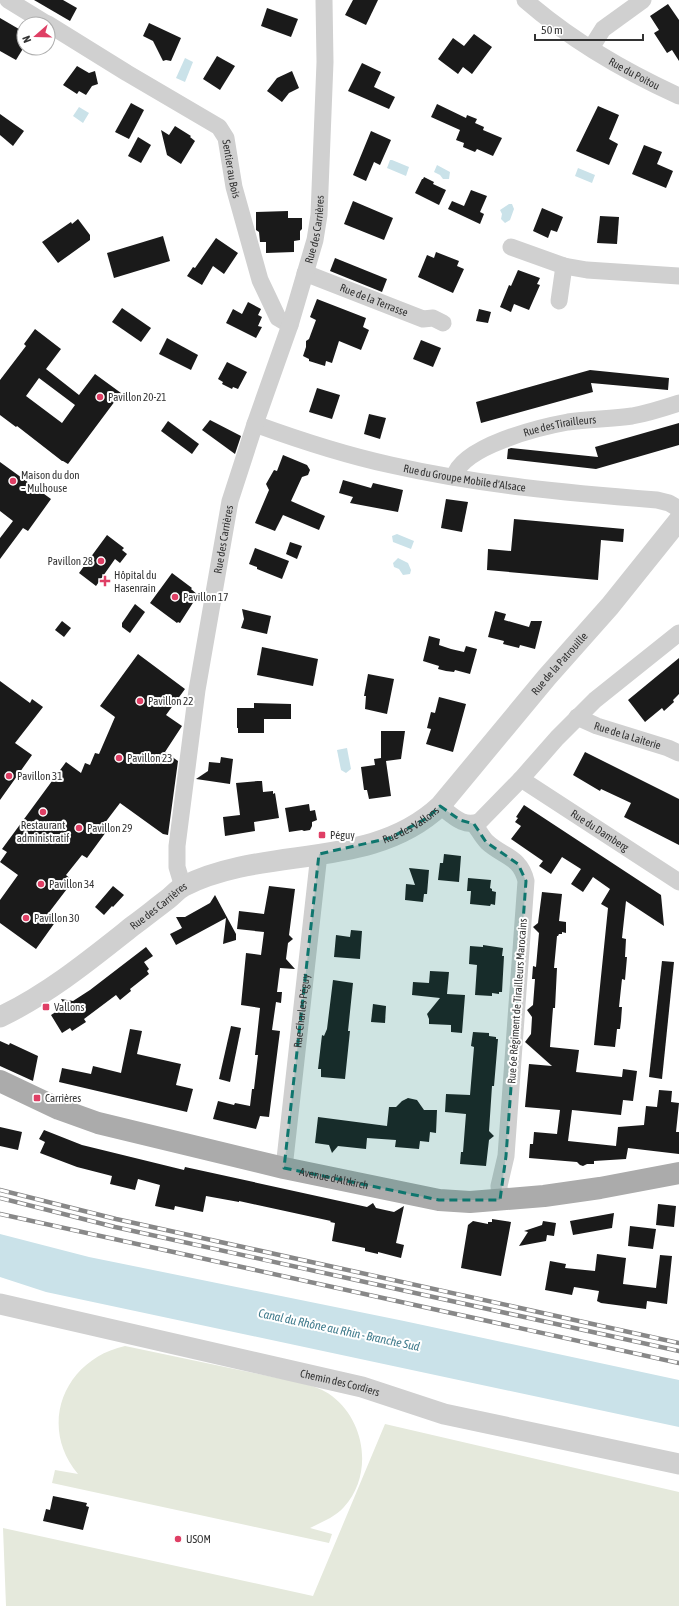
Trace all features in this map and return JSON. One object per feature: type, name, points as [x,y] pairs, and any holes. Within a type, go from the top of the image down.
[{"type":"main road","name":"Avenue d'Altkirch","points":[[0,1081],[59,1108],[98,1123],[284,1168],[439,1200],[470,1202],[500,1200],[600,1188],[679,1173]]},
{"type":"street","name":"Sentier au Bois","points":[[8,0],[35,16]]},
{"type":"street","name":"Rue des Carrières","points":[[0,1017],[40,996],[66,978],[184,887],[177,867],[177,850],[197,690],[230,501],[255,424],[290,326],[314,240],[319,215],[326,62],[324,0]]},
{"type":"street","name":"Rue du Poitou","points":[[525,0],[541,14],[591,48],[646,81],[679,96]]},
{"type":"street","points":[[591,48],[603,28],[643,0]]},
{"type":"street","name":"Sentier au Bois","points":[[56,29],[127,73],[220,127],[226,138],[234,187],[260,280],[278,318],[290,326]]},
{"type":"street","points":[[511,247],[564,266],[587,270],[679,276]]},
{"type":"street","points":[[559,301],[564,266]]},
{"type":"street","name":"Rue de la Terrasse","points":[[305,273],[423,319],[433,318],[443,323]]},
{"type":"street","name":"Rue des Tirailleurs","points":[[454,477],[456,471],[471,456],[493,444],[523,432],[568,422],[634,415],[679,403]]},
{"type":"street","name":"Rue du Groupe Mobile d'Alsace","points":[[255,424],[331,449],[391,465],[454,477],[549,491],[657,500],[669,503],[679,509]]},
{"type":"street","name":"Rue de la Patrouille","points":[[440,806],[547,677],[610,606],[679,520]]},
{"type":"street","points":[[474,824],[480,821],[521,779],[595,700],[679,633]]},
{"type":"street","name":"Rue de la Laiterie","points":[[578,717],[597,726],[668,748],[679,753]]},
{"type":"street","name":"Rue du Damberg","points":[[521,779],[679,882]]},
{"type":"street","name":"Rue des Vallons","points":[[184,887],[218,874],[244,867],[357,847],[390,838],[427,818],[440,806],[466,824],[474,824]]},
{"type":"street","name":"Rue 6e Régiment de Tirailleurs Marocains","points":[[474,824],[486,842],[518,864],[524,871],[526,881],[506,1156],[499,1186],[500,1200]]},
{"type":"street","name":"Rue Charles Péguy","points":[[284,1168],[319,854]]},
{"type":"street","name":"Chemin des Cordiers","points":[[0,1304],[362,1387],[444,1414],[679,1464]]},
{"type":"highlighted area","points":[[440,806],[460,820],[474,824],[486,842],[518,864],[526,881],[506,1156],[500,1200],[439,1200],[284,1168],[319,854],[390,838],[427,818]]},
{"type":"shaded area","points":[[125,1346],[302,1383],[325,1391],[332,1396],[343,1407],[352,1420],[362,1449],[362,1465],[359,1480],[353,1494],[344,1507],[324,1521],[310,1528],[332,1534],[329,1543],[52,1483],[55,1470],[78,1474],[66,1455],[60,1435],[59,1415],[64,1396],[73,1379],[87,1365],[104,1353]]},
{"type":"shaded area","points":[[385,1424],[679,1492],[679,1606],[6,1606],[3,1528],[313,1596]]},
{"type":"water","points":[[185,58],[193,62],[185,82],[176,78]]},
{"type":"water","points":[[79,107],[89,113],[83,123],[73,116]]},
{"type":"water","points":[[390,160],[409,167],[406,176],[387,168]]},
{"type":"water","points":[[437,165],[450,172],[449,179],[443,179],[440,175],[434,172]]},
{"type":"water","points":[[578,168],[595,175],[592,183],[575,176]]},
{"type":"water","points":[[509,204],[512,204],[514,209],[510,220],[505,223],[501,219],[502,214],[500,210]]},
{"type":"water","points":[[397,534],[414,541],[411,549],[393,542],[392,536]]},
{"type":"water","points":[[398,558],[408,563],[411,570],[410,574],[403,575],[399,569],[394,567],[393,563]]},
{"type":"water","points":[[347,748],[351,769],[346,773],[341,770],[337,750]]},
{"type":"water","name":"Canal du Rhône au Rhin - Branche Sud","points":[[0,1234],[89,1257],[404,1321],[679,1380],[679,1427],[46,1292],[0,1277]]},
{"type":"building","points":[[34,0],[63,0],[77,8],[70,21]]},
{"type":"building","points":[[353,0],[378,0],[366,25],[345,15]]},
{"type":"building","points":[[668,4],[679,20],[679,61],[672,50],[667,53],[654,33],[659,30],[650,16]]},
{"type":"building","points":[[267,8],[298,19],[291,37],[261,26]]},
{"type":"building","points":[[0,18],[16,27],[16,56],[18,56],[16,60],[0,51]]},
{"type":"building","points":[[149,23],[181,38],[171,61],[163,61],[153,41],[143,36]]},
{"type":"building","points":[[474,34],[492,47],[472,74],[463,67],[458,74],[438,59],[453,38],[464,46]]},
{"type":"building","points":[[217,56],[235,66],[220,90],[203,79]]},
{"type":"building","points":[[362,63],[381,72],[374,87],[395,97],[389,109],[348,91]]},
{"type":"building","points":[[77,66],[89,73],[95,71],[98,84],[92,86],[86,95],[79,91],[77,94],[63,85]]},
{"type":"building","points":[[292,71],[299,88],[289,93],[282,102],[267,91],[277,78]]},
{"type":"building","points":[[131,103],[144,110],[129,139],[115,132]]},
{"type":"building","points":[[437,104],[466,118],[467,115],[477,119],[475,123],[484,127],[483,130],[502,138],[493,156],[477,149],[475,152],[463,147],[464,143],[456,140],[460,130],[431,117]]},
{"type":"building","points":[[598,106],[619,115],[609,139],[618,144],[609,165],[576,151]]},
{"type":"building","points":[[0,114],[24,131],[13,146],[0,135]]},
{"type":"building","points":[[175,126],[191,136],[190,137],[195,141],[181,164],[167,155],[161,130],[169,135]]},
{"type":"building","points":[[371,131],[391,140],[380,165],[374,162],[366,181],[353,175]]},
{"type":"building","points":[[138,137],[151,145],[141,163],[128,156]]},
{"type":"building","points":[[644,145],[662,152],[657,164],[673,171],[666,188],[632,174]]},
{"type":"building","points":[[424,177],[434,182],[433,184],[446,190],[439,205],[415,193]]},
{"type":"building","points":[[471,190],[487,196],[480,212],[484,214],[480,224],[448,209],[452,201],[464,206]]},
{"type":"building","points":[[353,201],[393,218],[384,240],[344,224]]},
{"type":"building","points":[[542,208],[563,217],[557,232],[551,230],[548,238],[533,231]]},
{"type":"building","points":[[288,211],[288,218],[302,218],[300,240],[294,241],[294,252],[266,253],[266,242],[260,242],[259,232],[256,230],[256,212]]},
{"type":"building","points":[[600,216],[619,217],[617,244],[597,243]]},
{"type":"building","points":[[78,219],[90,235],[90,240],[58,263],[42,242],[71,222],[72,224]]},
{"type":"building","points":[[163,236],[170,261],[114,278],[107,253]]},
{"type":"building","points":[[216,238],[238,253],[224,274],[213,266],[202,285],[187,276],[193,267],[195,268]]},
{"type":"building","points":[[436,252],[459,261],[457,266],[464,269],[453,293],[418,277],[427,255],[434,258]]},
{"type":"building","points":[[335,258],[387,279],[382,292],[330,271]]},
{"type":"building","points":[[518,270],[540,278],[537,284],[540,285],[529,310],[514,304],[511,312],[500,307],[509,285],[511,286]]},
{"type":"building","points":[[317,299],[366,318],[363,327],[369,330],[361,350],[339,341],[332,363],[326,361],[325,366],[309,361],[309,359],[303,356],[306,341],[309,339],[316,320],[310,317]]},
{"type":"building","points":[[248,302],[261,309],[258,315],[262,317],[258,326],[262,327],[256,338],[226,323],[233,309],[242,314]]},
{"type":"building","points":[[122,308],[151,328],[141,342],[112,322]]},
{"type":"building","points":[[479,309],[491,312],[488,323],[476,321]]},
{"type":"building","name":"Pavillon 20-21","points":[[35,329],[61,349],[46,369],[79,395],[95,374],[121,393],[68,464],[0,415],[0,380],[26,346],[24,344]],"holes":[[[39,378],[75,405],[62,423],[26,396]]]},
{"type":"building","points":[[167,338],[198,355],[191,370],[159,354]]},
{"type":"building","points":[[421,340],[441,348],[433,367],[413,359]]},
{"type":"building","points":[[227,362],[247,372],[238,389],[233,387],[232,389],[222,384],[223,382],[218,379]]},
{"type":"building","points":[[590,370],[669,378],[668,390],[591,383],[593,392],[481,423],[476,402]]},
{"type":"building","points":[[317,388],[340,395],[332,419],[309,412]]},
{"type":"building","points":[[369,414],[386,418],[380,439],[364,434]]},
{"type":"building","points":[[210,420],[241,436],[235,454],[202,430]]},
{"type":"building","points":[[168,421],[199,444],[192,454],[161,431]]},
{"type":"building","points":[[679,423],[679,445],[596,469],[507,459],[508,449],[511,448],[598,457],[595,447]]},
{"type":"building","points":[[283,455],[307,465],[310,470],[308,475],[302,477],[291,501],[325,516],[319,530],[283,515],[275,531],[255,523],[269,490],[266,484],[274,470],[277,471]]},
{"type":"building","name":"Maison du don – Mulhouse","points":[[0,462],[51,499],[28,531],[23,528],[0,559],[0,538],[13,521],[0,511]]},
{"type":"building","points":[[343,480],[371,488],[373,483],[403,490],[398,512],[350,503],[353,497],[339,493]]},
{"type":"building","points":[[446,499],[468,502],[462,532],[441,528]]},
{"type":"building","points":[[514,519],[624,529],[623,542],[601,540],[598,580],[487,570],[488,549],[511,551]]},
{"type":"building","name":"Pavillon 28","points":[[107,535],[124,548],[122,550],[127,554],[120,563],[115,559],[96,586],[79,573]]},
{"type":"building","points":[[290,542],[302,546],[297,559],[286,554]]},
{"type":"building","points":[[255,548],[289,561],[282,579],[257,569],[257,567],[249,564]]},
{"type":"building","name":"Pavillon 17","points":[[172,573],[192,588],[191,589],[198,595],[180,623],[177,623],[150,603]]},
{"type":"building","points":[[135,604],[145,612],[130,633],[122,627],[122,623]]},
{"type":"building","points":[[242,609],[271,616],[267,634],[241,628],[244,619]]},
{"type":"building","points":[[495,611],[506,614],[504,620],[529,627],[531,621],[542,621],[535,649],[520,645],[519,648],[503,644],[504,641],[488,637]]},
{"type":"building","points":[[62,621],[71,628],[64,637],[55,630]]},
{"type":"building","points":[[429,636],[440,639],[439,645],[451,649],[464,652],[466,646],[477,649],[470,674],[455,670],[454,672],[438,669],[439,666],[423,661]]},
{"type":"building","points":[[262,647],[318,659],[313,686],[257,675]]},
{"type":"building","points":[[138,654],[185,689],[166,715],[182,726],[165,752],[178,761],[168,835],[163,834],[120,803],[101,828],[106,832],[87,858],[82,855],[66,875],[73,881],[47,915],[56,921],[36,949],[0,923],[0,900],[18,875],[0,862],[7,852],[2,849],[66,762],[81,773],[85,763],[90,765],[95,753],[99,754],[115,717],[100,706]]},
{"type":"building","points":[[679,658],[679,694],[673,700],[674,702],[664,711],[662,708],[645,722],[628,700]]},
{"type":"building","points":[[368,674],[394,679],[387,714],[365,709],[366,696],[364,696]]},
{"type":"building","points":[[0,681],[30,703],[32,699],[43,707],[15,743],[32,755],[0,800]]},
{"type":"building","points":[[439,697],[466,704],[453,752],[426,744],[431,729],[427,728],[431,712],[435,713]]},
{"type":"building","points":[[254,703],[291,704],[291,719],[264,719],[264,733],[238,733],[237,708],[254,708]]},
{"type":"building","points":[[381,731],[405,731],[401,759],[386,761],[391,796],[369,799],[367,790],[364,790],[361,767],[375,765],[374,759],[381,758]]},
{"type":"building","points":[[585,752],[679,799],[679,845],[624,817],[631,803],[601,789],[600,791],[573,775]]},
{"type":"building","points":[[221,757],[233,759],[230,784],[196,779],[208,771],[209,762],[220,763]]},
{"type":"building","points":[[262,781],[263,792],[273,791],[273,794],[275,793],[279,818],[254,822],[255,831],[225,836],[223,817],[240,815],[236,783]]},
{"type":"building","points":[[309,804],[310,811],[315,810],[317,820],[312,822],[310,830],[289,832],[285,808]]},
{"type":"building","points":[[524,805],[661,895],[664,926],[626,901],[622,938],[626,939],[625,957],[627,957],[625,980],[622,979],[619,1007],[622,1007],[620,1029],[617,1029],[615,1047],[594,1045],[608,908],[601,904],[610,889],[593,877],[583,892],[571,884],[581,869],[562,857],[551,874],[539,866],[543,861],[511,839],[521,826],[515,822],[518,818],[516,817]]},
{"type":"building","points":[[444,854],[461,856],[459,882],[438,880],[440,863],[443,863]]},
{"type":"building","points":[[409,868],[429,870],[427,894],[424,894],[423,902],[405,900],[406,884],[415,885]]},
{"type":"building","points":[[468,878],[491,880],[490,888],[492,891],[496,892],[495,905],[470,904],[471,891],[467,891]]},
{"type":"building","points":[[113,886],[124,895],[104,915],[95,907]]},
{"type":"building","points":[[269,886],[295,889],[289,935],[293,939],[288,943],[286,959],[295,969],[280,968],[277,992],[282,992],[281,1003],[276,1002],[272,1030],[280,1031],[269,1117],[260,1116],[256,1129],[213,1119],[218,1101],[234,1105],[235,1103],[250,1106],[252,1089],[254,1089],[258,1055],[255,1055],[260,1008],[241,1005],[246,953],[261,955],[264,932],[237,929],[239,911],[264,914]]},
{"type":"building","points":[[542,892],[562,894],[559,921],[566,922],[566,933],[562,932],[562,934],[557,936],[554,968],[557,968],[555,1008],[553,1008],[550,1047],[579,1050],[576,1072],[622,1077],[623,1069],[637,1071],[633,1101],[623,1100],[621,1115],[572,1110],[568,1141],[616,1146],[618,1127],[644,1125],[646,1106],[657,1107],[659,1090],[672,1091],[671,1102],[679,1103],[676,1132],[679,1132],[679,1154],[628,1148],[626,1159],[594,1161],[594,1164],[587,1164],[583,1166],[577,1162],[529,1158],[530,1144],[533,1144],[534,1132],[557,1134],[560,1110],[525,1107],[529,1064],[552,1066],[525,1042],[531,1034],[532,1017],[527,1010],[533,1005],[535,979],[532,979],[533,966],[536,967],[539,933],[533,927],[538,923]]},
{"type":"building","points":[[215,895],[236,934],[236,940],[223,944],[226,918],[176,945],[170,934],[182,928],[176,917],[185,917],[210,903]]},
{"type":"building","points":[[351,930],[362,931],[360,959],[334,957],[336,935],[350,937]]},
{"type":"building","points":[[483,945],[503,948],[502,992],[499,992],[499,994],[492,993],[492,996],[475,995],[477,965],[469,964],[470,946],[483,947]]},
{"type":"building","points":[[146,947],[153,956],[144,962],[149,969],[147,971],[149,974],[130,989],[131,991],[120,1000],[116,995],[84,1019],[86,1022],[72,1031],[70,1028],[62,1033],[51,1015],[65,1006],[61,999],[73,1001],[90,990]]},
{"type":"building","points":[[662,961],[674,962],[662,1079],[649,1077]]},
{"type":"building","points":[[430,971],[449,972],[447,994],[465,995],[462,1033],[451,1032],[451,1025],[429,1024],[427,1014],[440,998],[412,995],[413,982],[429,983]]},
{"type":"building","points":[[333,980],[353,983],[345,1079],[321,1077],[321,1069],[318,1069],[322,1035],[324,1036],[327,1029]]},
{"type":"building","points":[[373,1004],[386,1006],[385,1023],[371,1022]]},
{"type":"building","points":[[231,1026],[241,1028],[230,1082],[219,1079]]},
{"type":"building","points":[[130,1029],[142,1031],[137,1054],[181,1064],[176,1085],[193,1089],[187,1112],[59,1082],[62,1068],[91,1074],[93,1066],[121,1073]]},
{"type":"building","points":[[473,1032],[489,1033],[489,1036],[496,1037],[496,1039],[498,1039],[494,1086],[492,1086],[489,1131],[494,1136],[489,1140],[486,1166],[460,1164],[461,1152],[463,1152],[466,1114],[445,1112],[446,1094],[470,1095],[474,1047],[471,1046]]},
{"type":"building","points":[[0,1041],[9,1045],[10,1043],[38,1056],[33,1081],[0,1066]]},
{"type":"building","points":[[408,1098],[417,1100],[424,1110],[437,1110],[436,1133],[430,1132],[429,1142],[420,1141],[419,1149],[395,1147],[396,1140],[367,1138],[366,1149],[338,1146],[332,1153],[329,1145],[315,1143],[318,1117],[387,1126],[389,1107],[396,1107]]},
{"type":"building","points":[[0,1127],[22,1132],[18,1150],[0,1146]]},
{"type":"building","points":[[44,1130],[82,1145],[184,1170],[185,1167],[367,1207],[373,1203],[376,1208],[394,1212],[404,1206],[396,1243],[404,1245],[401,1258],[378,1252],[378,1254],[365,1251],[365,1248],[332,1241],[335,1223],[330,1222],[331,1221],[239,1201],[206,1196],[203,1212],[175,1206],[174,1210],[155,1206],[160,1185],[138,1179],[135,1190],[110,1184],[112,1176],[77,1167],[40,1153],[45,1142],[39,1139]]},
{"type":"building","points":[[658,1204],[676,1206],[674,1227],[656,1225]]},
{"type":"building","points":[[614,1213],[612,1228],[573,1235],[570,1221]]},
{"type":"building","points":[[492,1219],[511,1222],[501,1276],[461,1268],[468,1225],[473,1221],[488,1224],[488,1222],[492,1222]]},
{"type":"building","points":[[543,1221],[556,1223],[554,1236],[547,1235],[546,1241],[519,1246],[528,1232],[524,1231],[542,1225]]},
{"type":"building","points":[[630,1226],[656,1229],[653,1249],[628,1246]]},
{"type":"building","points":[[597,1254],[626,1258],[623,1284],[656,1288],[660,1255],[672,1256],[667,1304],[647,1301],[646,1309],[601,1303],[597,1301],[599,1291],[574,1287],[572,1295],[545,1290],[550,1261],[566,1264],[565,1268],[595,1271]]},
{"type":"building","points":[[53,1496],[87,1503],[86,1506],[89,1507],[83,1530],[43,1521],[46,1509],[50,1510]]},
{"type":"railway","points":[[0,1190],[116,1219],[679,1343]]},
{"type":"railway","points":[[0,1198],[115,1227],[679,1351]]},
{"type":"railway","points":[[0,1214],[679,1363]]},
{"type":"place","name":"Pavillon 20-21","points":[[100,397]]},
{"type":"place","name":"Maison du don – Mulhouse","points":[[13,481]]},
{"type":"place","name":"Pavillon 28","points":[[101,561]]},
{"type":"place","name":"Hôpital du Hasenrain","points":[[105,581]]},
{"type":"place","name":"Pavillon 17","points":[[175,597]]},
{"type":"place","name":"Pavillon 22","points":[[140,701]]},
{"type":"place","name":"Pavillon 23","points":[[119,758]]},
{"type":"place","name":"Pavillon 31","points":[[9,776]]},
{"type":"place","name":"Restaurant administratif","points":[[43,812]]},
{"type":"place","name":"Pavillon 29","points":[[79,828]]},
{"type":"place","name":"Péguy","points":[[322,835]]},
{"type":"place","name":"Pavillon 34","points":[[41,884]]},
{"type":"place","name":"Pavillon 30","points":[[26,918]]},
{"type":"place","name":"Vallons","points":[[46,1007]]},
{"type":"place","name":"Carrières","points":[[37,1098]]},
{"type":"place","name":"USOM","points":[[178,1539]]}]
